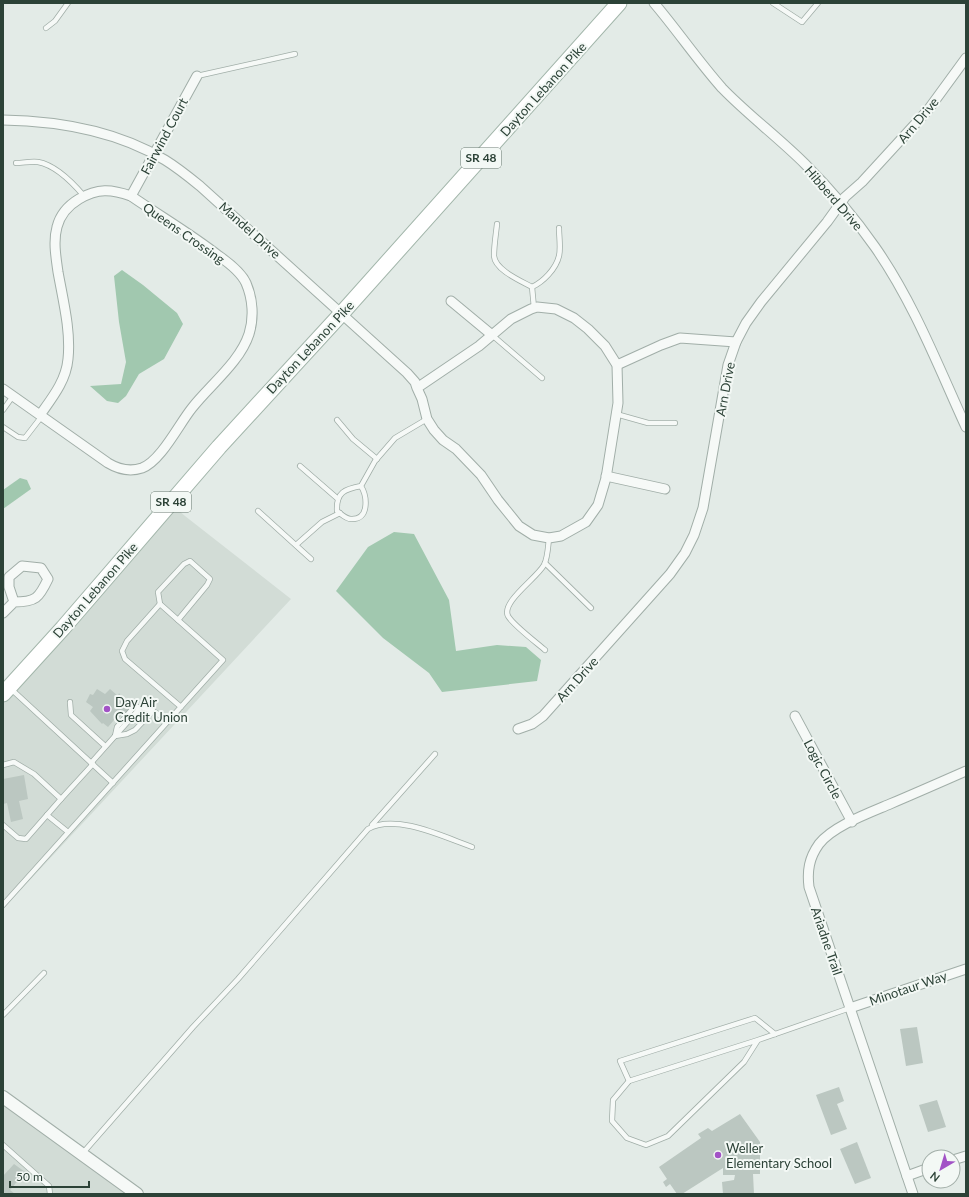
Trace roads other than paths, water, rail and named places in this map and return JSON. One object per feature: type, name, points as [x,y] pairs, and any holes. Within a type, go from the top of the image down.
[{"type":"main road","name":"Dayton Lebanon Pike","points":[[5,688],[62,628],[219,447],[342,313],[619,3]]},
{"type":"street","name":"Hibberd Drive","points":[[654,3],[722,87],[750,115],[804,163],[831,191],[875,247],[904,293],[918,319],[966,427]]},
{"type":"street","name":"Arn Drive","points":[[518,729],[532,724],[543,716],[670,574],[694,535],[703,508],[728,366],[736,342],[746,323],[761,302],[827,222],[840,203],[862,182],[928,110],[966,58]]},
{"type":"street","name":"Fairwind Court","points":[[131,196],[197,76]]},
{"type":"street","name":"Mandel Drive","points":[[3,120],[31,120],[60,124],[112,137],[154,154],[200,186],[407,373],[418,388],[427,419],[436,432],[443,440],[456,449],[481,475],[498,500],[519,526],[533,535],[549,538]]},
{"type":"street","name":"Queens Crossing","points":[[3,389],[41,416],[108,463],[116,467],[133,470],[143,468],[160,454],[193,407],[221,376],[245,344],[252,318],[252,305],[250,294],[243,277],[228,262],[209,248],[131,196],[119,192],[104,190],[84,196],[74,202],[66,209],[57,227],[56,258],[68,337],[67,366],[57,391],[41,416]]},
{"type":"street","points":[[451,301],[492,336]]},
{"type":"street","points":[[418,388],[467,355],[511,319],[537,307],[556,309],[574,318],[588,329],[604,346],[617,365],[618,402],[606,476],[598,505],[586,522],[561,536],[549,538]]},
{"type":"street","points":[[617,365],[680,338],[736,342]]},
{"type":"street","points":[[606,476],[665,489]]},
{"type":"street","points":[[3,613],[14,602],[27,602],[40,594],[48,579],[41,568],[22,566],[9,576],[9,587],[14,602]]},
{"type":"street","name":"Logic Circle","points":[[795,716],[852,822]]},
{"type":"street","name":"Ariadne Trail","points":[[913,1194],[809,887],[807,874],[813,854],[819,844],[830,833],[966,771]]},
{"type":"street","name":"Minotaur Way","points":[[850,1008],[966,969]]},
{"type":"street","points":[[3,1097],[137,1194]]},
{"type":"street","points":[[907,1176],[921,1171]]},
{"type":"lane","points":[[46,28],[55,21],[68,3]]},
{"type":"lane","points":[[774,3],[802,22],[818,3]]},
{"type":"lane","points":[[197,76],[296,54]]},
{"type":"lane","points":[[16,163],[39,162],[59,172],[84,196]]},
{"type":"lane","points":[[497,224],[494,258],[500,267],[513,278],[532,286],[539,284],[554,267],[559,256],[559,228]]},
{"type":"lane","points":[[532,286],[534,308]]},
{"type":"lane","points":[[492,336],[542,378]]},
{"type":"lane","points":[[3,410],[13,396]]},
{"type":"lane","points":[[616,414],[648,423],[675,423]]},
{"type":"lane","points":[[3,427],[18,437],[25,438],[41,416]]},
{"type":"lane","points":[[362,486],[365,492],[366,502],[364,512],[360,516],[351,519],[338,511],[338,499],[340,494],[346,490],[362,486],[377,459],[395,438],[427,419]]},
{"type":"lane","points":[[338,420],[353,439],[377,459]]},
{"type":"lane","points":[[300,466],[338,499]]},
{"type":"lane","points":[[258,511],[311,559]]},
{"type":"lane","points":[[296,545],[322,522],[340,512]]},
{"type":"lane","points":[[545,650],[514,623],[509,617],[507,610],[519,591],[531,581],[545,563],[549,538]]},
{"type":"lane","points":[[3,905],[224,660],[178,620],[160,604],[158,592],[184,564],[190,561],[210,579],[207,585],[178,620]]},
{"type":"lane","points":[[545,563],[591,608]]},
{"type":"lane","points":[[160,604],[127,641],[122,651],[125,658],[181,707]]},
{"type":"lane","points":[[5,688],[113,783]]},
{"type":"lane","points":[[70,702],[71,714],[105,746]]},
{"type":"lane","points":[[3,825],[18,838],[26,839],[105,746],[116,736],[141,707],[153,711],[169,721]]},
{"type":"lane","points":[[116,736],[127,734],[135,730],[153,711]]},
{"type":"lane","points":[[82,1154],[193,1026],[238,979],[435,754]]},
{"type":"lane","points":[[3,765],[14,762],[34,774],[60,799]]},
{"type":"lane","points":[[47,815],[68,832]]},
{"type":"lane","points":[[370,828],[383,823],[396,823],[411,826],[472,847]]},
{"type":"lane","points":[[3,1015],[44,973]]},
{"type":"lane","points":[[758,1040],[744,1062],[668,1136],[646,1145],[627,1138],[612,1121],[613,1100],[629,1081],[758,1040],[850,1008]]},
{"type":"lane","points":[[629,1081],[620,1061],[755,1018],[775,1034]]},
{"type":"lane","points":[[3,1145],[49,1186],[50,1194]]},
{"type":"place","name":"Day Air Credit Union","points":[[107,709]]},
{"type":"place","name":"Weller Elementary School","points":[[718,1155]]}]
